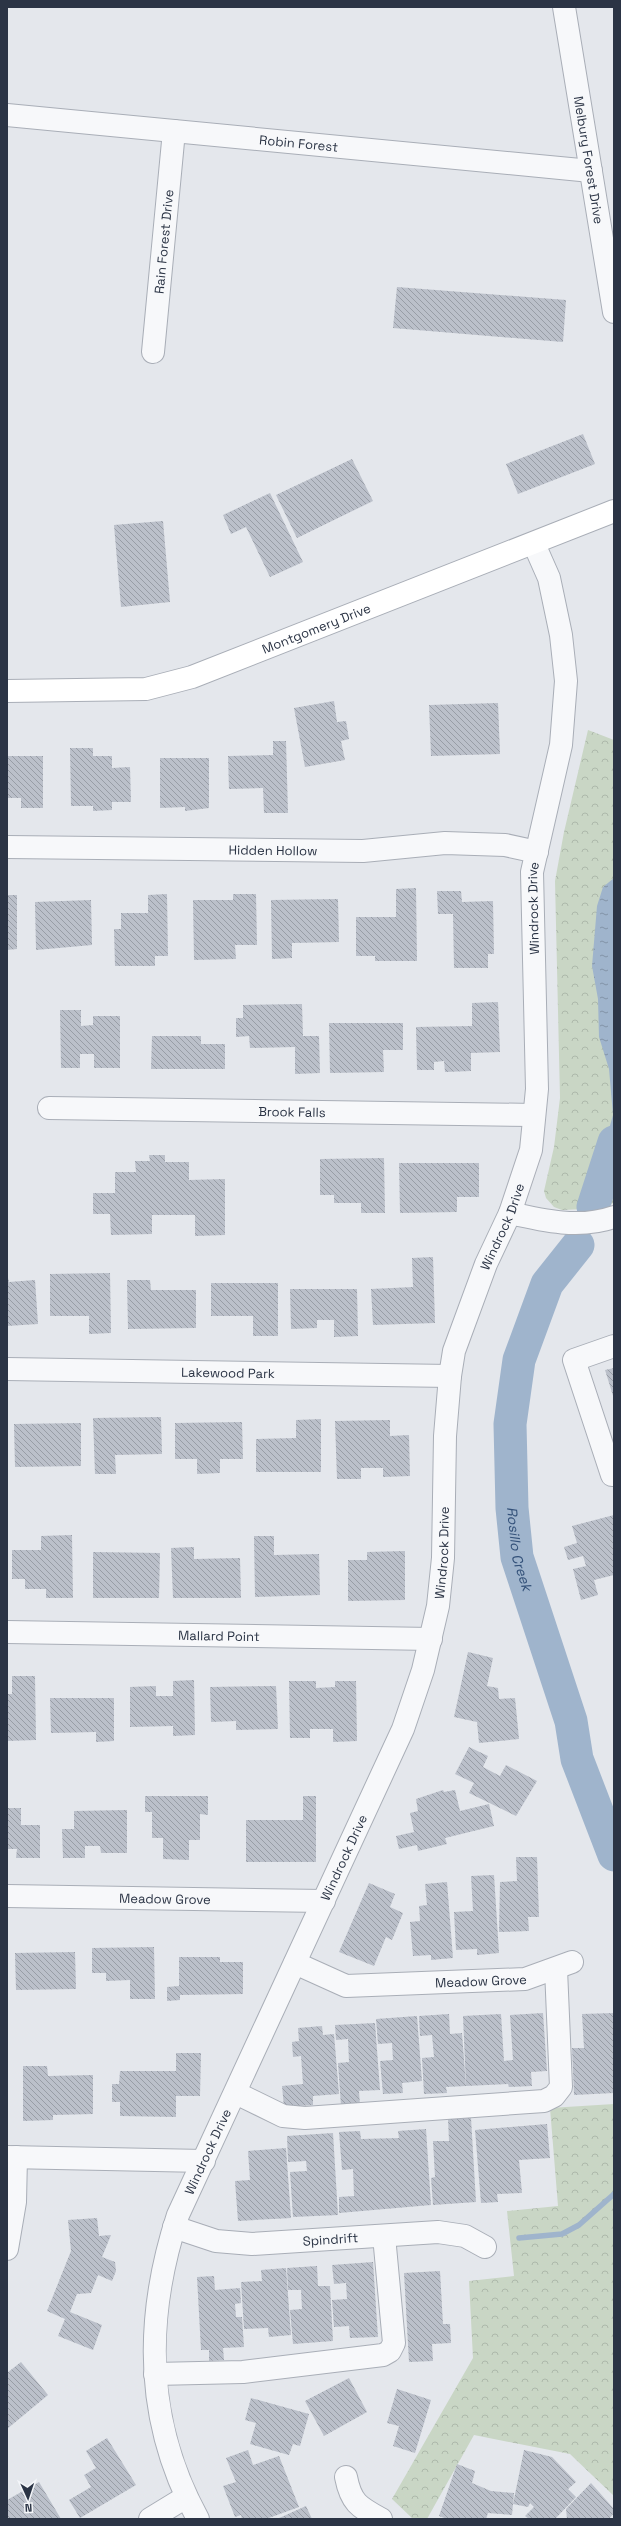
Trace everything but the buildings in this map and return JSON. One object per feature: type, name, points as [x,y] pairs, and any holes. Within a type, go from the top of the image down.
[{"type":"main road","name":"Montgomery Drive","points":[[7,691],[146,689],[192,677],[534,544],[614,511]]},
{"type":"street","name":"Melbury Forest Drive","points":[[564,7],[614,312]]},
{"type":"street","name":"Robin Forest","points":[[7,115],[591,172]]},
{"type":"street","name":"Rain Forest Drive","points":[[153,352],[174,131]]},
{"type":"street","name":"Windrock Drive","points":[[198,2519],[186,2497],[165,2439],[155,2374],[154,2327],[158,2289],[174,2227],[403,1729],[423,1670],[438,1606],[443,1558],[445,1436],[450,1376],[463,1324],[486,1264],[510,1213],[531,1150],[537,1089],[531,909],[532,872],[561,745],[566,681],[561,635],[549,578],[534,544]]},
{"type":"street","name":"Hidden Hollow","points":[[7,847],[363,852],[445,843],[505,845],[537,852]]},
{"type":"street","name":"Brook Falls","points":[[49,1108],[534,1115]]},
{"type":"street","points":[[510,1213],[550,1223],[598,1222],[614,1217]]},
{"type":"street","points":[[614,1346],[574,1360],[612,1475],[614,1475]]},
{"type":"street","name":"Lakewood Park","points":[[7,1369],[450,1376]]},
{"type":"street","name":"Mallard Point","points":[[7,1632],[431,1639]]},
{"type":"street","name":"Meadow Grove","points":[[7,1896],[324,1901]]},
{"type":"street","name":"Meadow Grove","points":[[236,2093],[283,2116],[304,2118],[544,2101],[554,2096],[561,2087],[564,1966],[525,1978],[346,1986],[332,1982],[295,1964]]},
{"type":"street","points":[[7,2249],[15,2202],[12,2157],[204,2160]]},
{"type":"street","name":"Spindrift","points":[[174,2227],[216,2241],[252,2244],[438,2232],[465,2236],[485,2247]]},
{"type":"street","points":[[155,2374],[243,2372],[383,2356],[390,2351],[394,2343],[384,2236]]},
{"type":"street","points":[[346,2477],[349,2492],[358,2506],[381,2519]]},
{"type":"street","points":[[150,2519],[186,2497]]},
{"type":"green space","points":[[588,730],[614,740],[614,1202],[607,1208],[562,1210],[554,1207],[546,1198],[544,1191],[554,1147],[560,1098],[555,881],[564,832]]},
{"type":"green space","points":[[614,2104],[614,2496],[570,2454],[474,2435],[427,2519],[413,2519],[392,2499],[473,2358],[469,2281],[514,2276],[507,2211],[558,2206],[550,2108]]},
{"type":"water","points":[[614,878],[614,1145],[607,1136],[613,1115],[609,1069],[599,1037],[598,999],[592,966],[597,906],[603,887]]},
{"type":"waterway","name":"Rosillo Creek","points":[[593,1207],[614,1142]]},
{"type":"waterway","name":"Rosillo Creek","points":[[578,1245],[547,1284],[519,1360],[510,1424],[512,1508],[517,1557],[571,1721],[577,1759],[614,1855]]},
{"type":"waterway","points":[[519,2238],[562,2234],[579,2225],[614,2194]]}]
